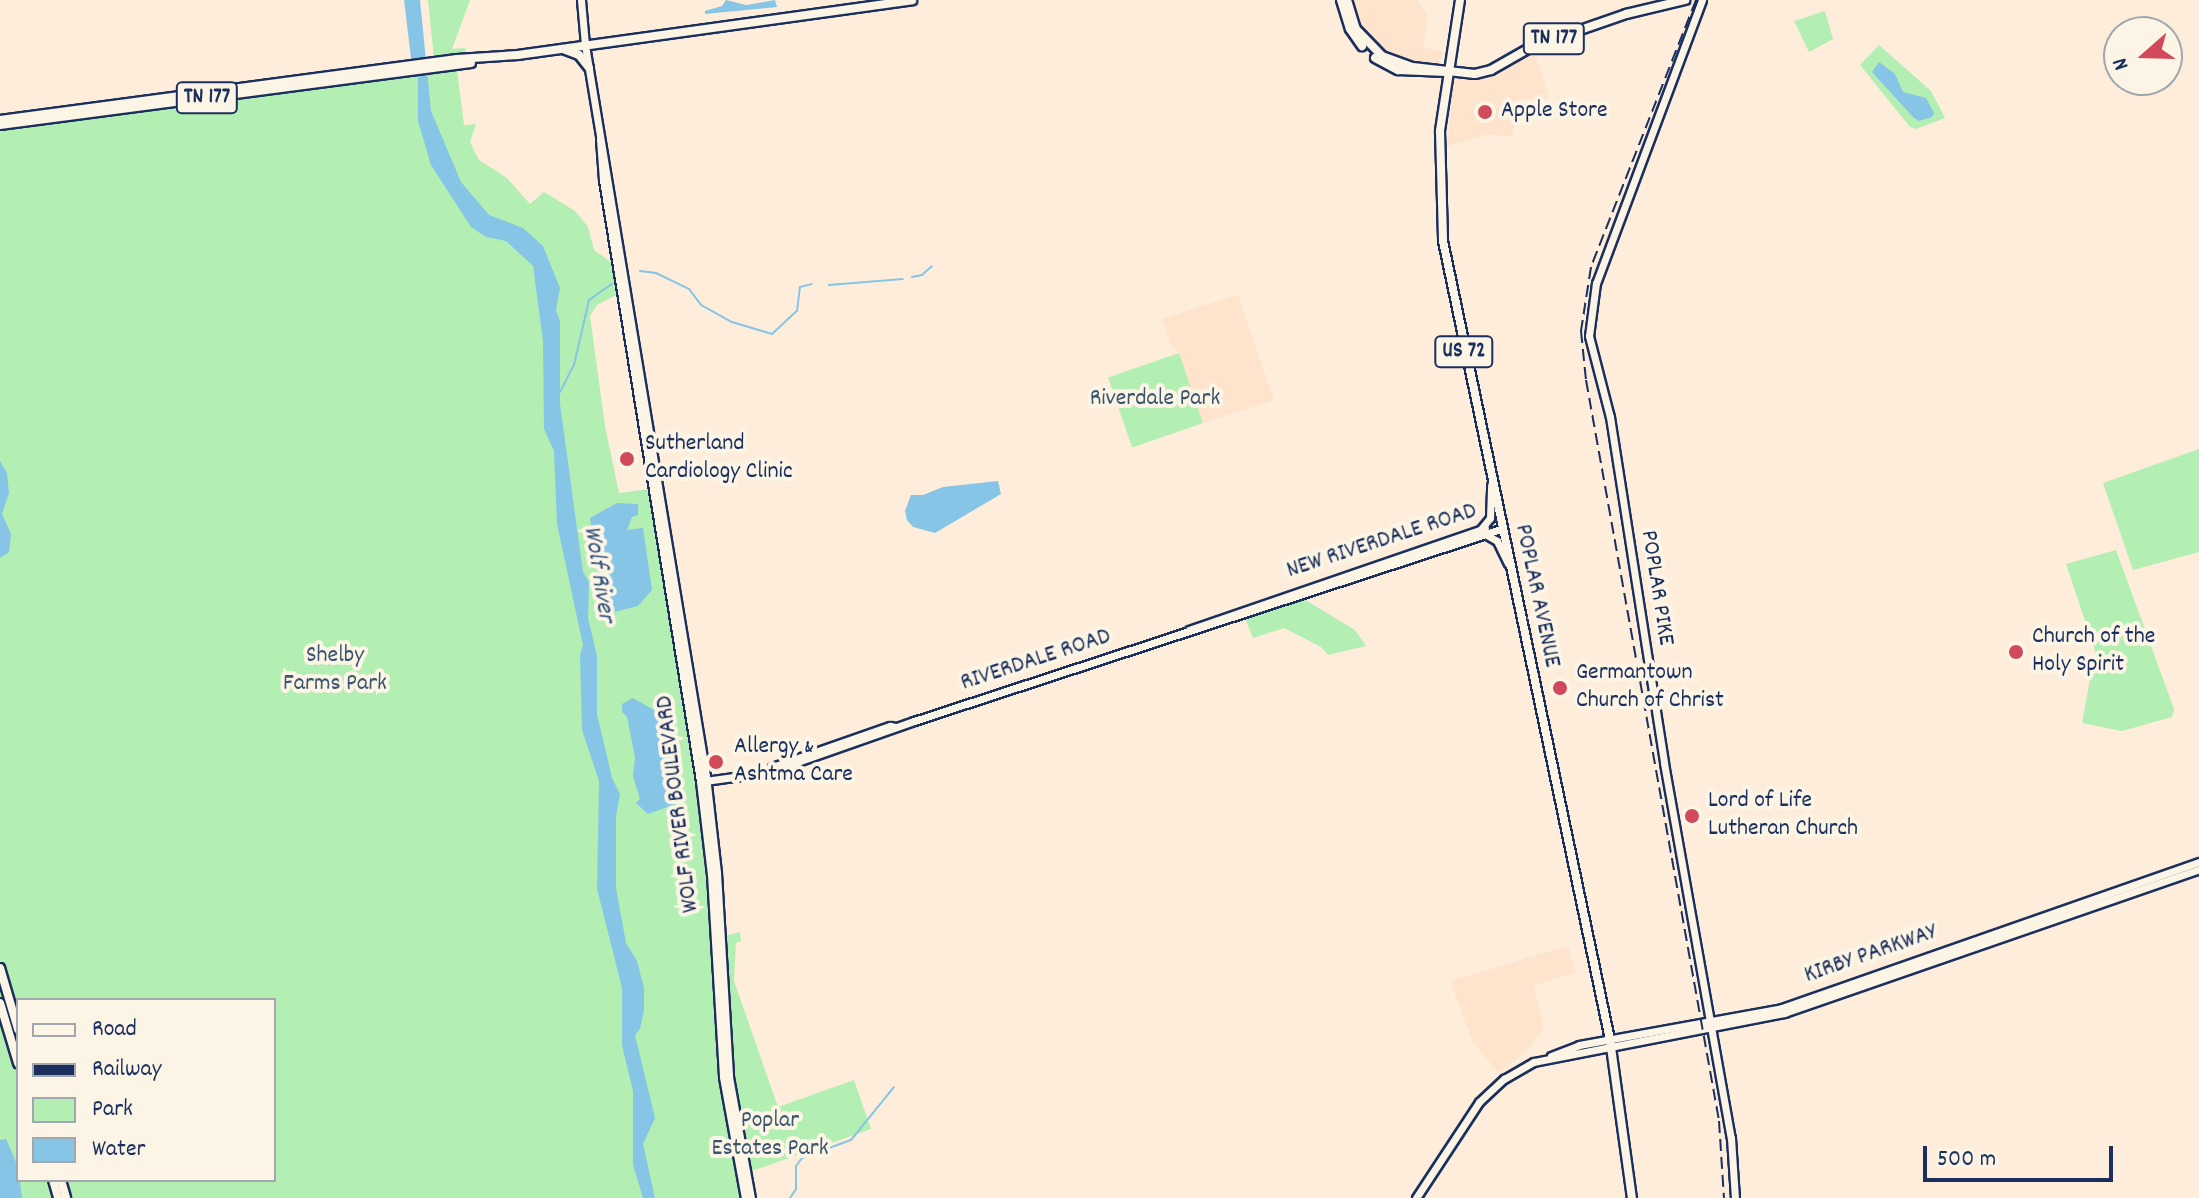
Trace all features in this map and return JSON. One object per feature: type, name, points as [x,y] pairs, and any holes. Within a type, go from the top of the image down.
[{"type":"main road","name":"TN 177","points":[[0,122],[912,0]]},
{"type":"main road","points":[[1344,0],[1356,29],[1376,52],[1394,62],[1447,72]]},
{"type":"main road","name":"POPLAR AVENUE","points":[[1460,0],[1447,72],[1439,156],[1443,241],[1491,483],[1611,1043],[1632,1198]]},
{"type":"main road","name":"TN 177","points":[[1447,72],[1486,72],[1533,46],[1626,14],[1685,0]]},
{"type":"main road","name":"POPLAR PIKE","points":[[1702,0],[1596,283],[1589,336],[1610,417],[1664,763],[1731,1138],[1735,1198]]},
{"type":"main road","name":"WOLF RIVER BOULEVARD","points":[[579,3],[717,873],[729,1077],[745,1183]]},
{"type":"main road","points":[[563,48],[579,55],[589,68]]},
{"type":"main road","points":[[1491,483],[1490,518],[1482,532],[1497,541],[1509,566]]},
{"type":"main road","name":"NEW RIVERDALE ROAD","points":[[1278,600],[1501,527]]},
{"type":"main road","name":"RIVERDALE ROAD","points":[[703,778],[769,772],[1278,600]]},
{"type":"main road","name":"KIRBY PARKWAY","points":[[1711,1025],[1782,1008],[2199,862]]},
{"type":"main road","name":"KIRBY PARKWAY","points":[[1416,1198],[1484,1097],[1514,1072],[1549,1057],[1784,1013],[2199,869]]},
{"type":"main road","points":[[0,968],[16,1022]]},
{"type":"main road","points":[[0,1003],[16,1056]]},
{"type":"main road","points":[[745,1183],[745,1198]]},
{"type":"main road","points":[[745,1183],[751,1198]]},
{"type":"shaded area","points":[[1350,0],[1417,0],[1428,14],[1423,47],[1442,52],[1439,64],[1405,61],[1381,51],[1358,26]]},
{"type":"shaded area","points":[[1534,52],[1549,97],[1519,100],[1519,113],[1511,137],[1488,134],[1447,146],[1454,78],[1489,76]]},
{"type":"shaded area","points":[[1238,295],[1274,400],[1203,423],[1179,352],[1171,345],[1162,319]]},
{"type":"shaded area","points":[[1568,946],[1576,972],[1534,986],[1543,1025],[1541,1033],[1523,1054],[1498,1072],[1473,1042],[1450,981]]},
{"type":"green space","points":[[428,0],[470,0],[452,49],[465,48],[466,54],[434,58]]},
{"type":"green space","points":[[1825,11],[1833,39],[1809,52],[1794,21]]},
{"type":"green space","points":[[1879,45],[1931,91],[1945,118],[1916,129],[1910,127],[1860,65]]},
{"type":"green space","name":"Shelby Farms Park","points":[[457,70],[464,125],[476,124],[470,142],[479,160],[507,178],[530,204],[544,192],[575,211],[588,227],[594,250],[611,262],[618,294],[597,305],[590,316],[605,426],[619,493],[650,489],[682,702],[695,765],[709,882],[718,1058],[727,1129],[742,1198],[0,1198],[0,129]]},
{"type":"green space","name":"Riverdale Park","points":[[1179,353],[1203,423],[1132,447],[1108,377]]},
{"type":"green space","points":[[2199,449],[2199,552],[2133,570],[2103,483]]},
{"type":"green space","points":[[2116,550],[2174,709],[2172,717],[2122,731],[2082,723],[2090,679],[2100,666],[2066,564]]},
{"type":"green space","points":[[1302,598],[1355,630],[1366,646],[1328,655],[1321,647],[1284,628],[1253,638],[1244,616]]},
{"type":"green space","name":"Poplar Estates Park","points":[[740,932],[741,941],[736,943],[734,981],[778,1107],[854,1080],[871,1129],[749,1172],[733,1079],[724,936]]},
{"type":"water","points":[[404,0],[420,0],[431,111],[461,182],[489,215],[523,228],[543,246],[560,288],[556,310],[560,321],[560,404],[583,572],[589,582],[588,618],[597,656],[597,714],[612,778],[620,794],[616,816],[616,888],[626,943],[637,961],[644,988],[644,1010],[640,1029],[635,1035],[655,1118],[643,1144],[655,1198],[643,1198],[633,1165],[633,1091],[622,1045],[622,988],[597,889],[599,781],[582,730],[580,655],[583,645],[557,524],[554,451],[544,429],[543,341],[533,266],[506,241],[486,237],[471,227],[431,165],[418,121],[418,78],[411,58]]},
{"type":"water","points":[[726,0],[746,5],[775,0],[777,7],[705,14],[705,11],[722,6]]},
{"type":"water","points":[[1879,62],[1895,74],[1903,92],[1926,98],[1934,113],[1932,117],[1919,121],[1914,118],[1872,72]]},
{"type":"water","points":[[0,461],[7,473],[9,493],[2,514],[11,534],[9,552],[0,558]]},
{"type":"water","points":[[998,481],[1001,494],[935,533],[913,527],[907,520],[905,511],[911,495],[923,495],[943,487]]},
{"type":"water","points":[[617,503],[638,504],[638,515],[632,517],[627,530],[643,528],[652,590],[638,606],[610,613],[603,604],[590,518]]},
{"type":"water","points":[[633,698],[661,714],[673,728],[665,742],[674,762],[669,781],[673,785],[676,804],[648,814],[636,803],[640,799],[633,776],[635,757],[627,717],[622,712],[622,704]]},
{"type":"water","points":[[6,1139],[16,1162],[16,1182],[20,1182],[22,1198],[0,1198],[0,1140]]},
{"type":"waterway","points":[[912,277],[922,275],[932,266]]},
{"type":"waterway","points":[[640,271],[656,273],[689,289],[701,305],[732,322],[772,334],[797,311],[800,287],[812,284]]},
{"type":"waterway","points":[[829,285],[903,279]]},
{"type":"waterway","points":[[560,392],[574,365],[589,300],[612,284]]},
{"type":"waterway","points":[[790,1198],[796,1189],[796,1166],[802,1158],[851,1140],[894,1087]]},
{"type":"railway","points":[[1696,0],[1591,267],[1581,331],[1586,380],[1719,1121],[1724,1198]]},
{"type":"place","name":"Apple Store","points":[[1485,112]]},
{"type":"place","name":"Sutherland Cardiology Clinic","points":[[627,459]]},
{"type":"place","name":"Church of the Holy Spirit","points":[[2016,652]]},
{"type":"place","name":"Germantown Church of Christ","points":[[1560,688]]},
{"type":"place","name":"Allergy & Ashtma Care","points":[[716,762]]},
{"type":"place","name":"Lord of Life Lutheran Church","points":[[1692,816]]},
{"type":"water label","name":"Wolf River","points":[[598,574]]}]
